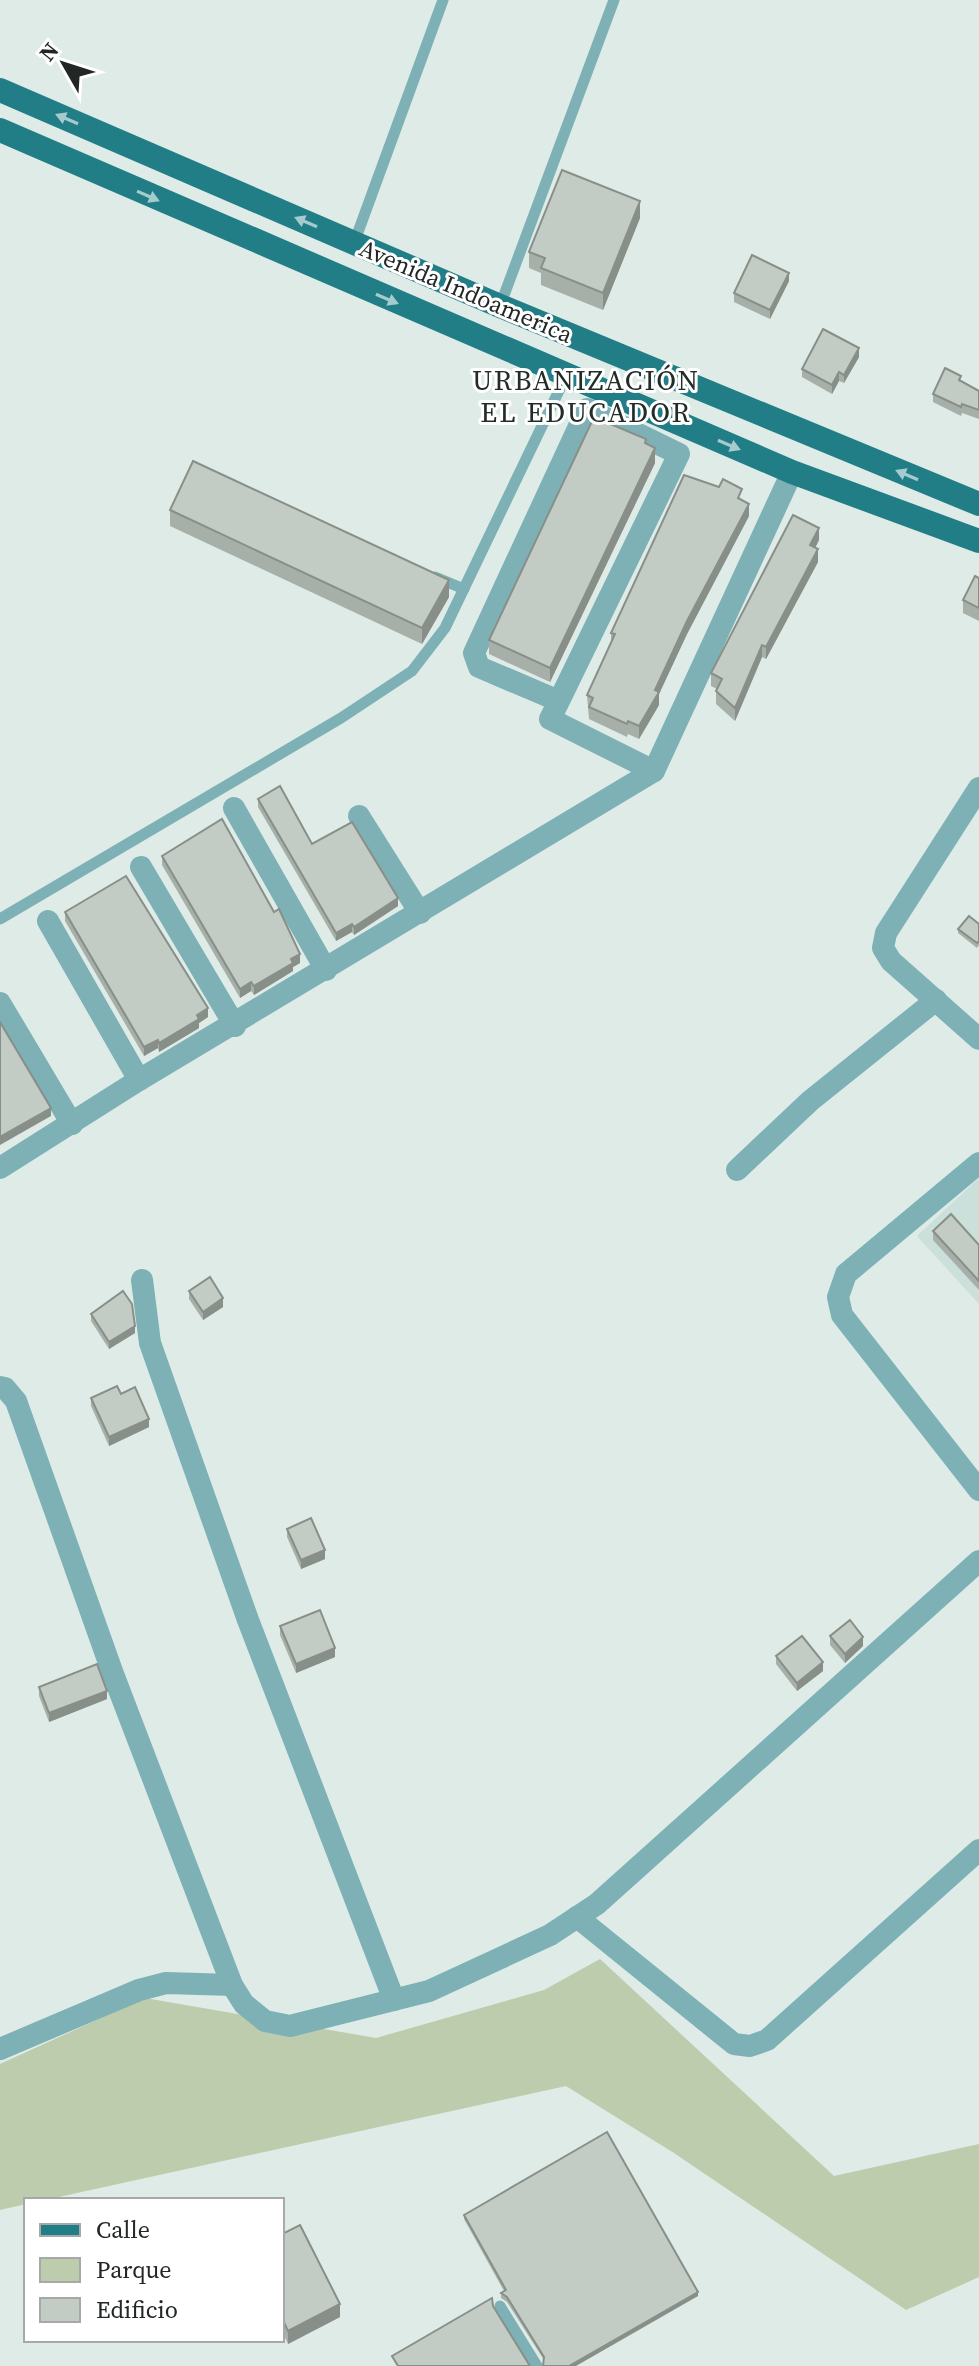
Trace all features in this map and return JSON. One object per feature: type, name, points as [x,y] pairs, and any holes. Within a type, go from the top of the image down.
[{"type":"main road","name":"Avenida Indoamerica","points":[[0,90],[500,306],[979,504]]},
{"type":"main road","name":"Avenida Indoamerica","points":[[0,130],[792,472],[979,541]]},
{"type":"street","points":[[559,701],[479,667],[474,653],[587,409],[679,454],[559,701],[550,719],[654,771]]},
{"type":"street","points":[[0,1168],[139,1080],[235,1026],[654,771],[792,472]]},
{"type":"street","points":[[979,788],[886,933],[883,948],[891,961],[979,1039]]},
{"type":"street","points":[[234,808],[326,970]]},
{"type":"street","points":[[359,816],[420,913]]},
{"type":"street","points":[[141,867],[235,1026]]},
{"type":"street","points":[[48,921],[139,1080]]},
{"type":"street","points":[[737,1170],[810,1101],[936,1000]]},
{"type":"street","points":[[0,1003],[72,1124]]},
{"type":"street","points":[[979,1163],[846,1274],[838,1297],[842,1315],[979,1490]]},
{"type":"street","points":[[142,1280],[150,1343],[248,1620],[394,2000]]},
{"type":"street","points":[[0,1387],[5,1388],[16,1401],[113,1674],[232,1985],[244,2004],[265,2021],[290,2026],[429,1991],[550,1935],[597,1904],[979,1561]]},
{"type":"street","points":[[577,1917],[734,2044],[750,2046],[767,2040],[979,1850]]},
{"type":"street","points":[[0,2049],[139,1990],[166,1983],[232,1985]]},
{"type":"lane","points":[[354,243],[443,0]]},
{"type":"lane","points":[[500,306],[614,0]]},
{"type":"lane","points":[[0,919],[341,718],[412,671],[438,641],[566,376]]},
{"type":"lane","points":[[420,570],[464,589]]},
{"type":"lane","points":[[500,2306],[537,2366]]},
{"type":"shaded area","points":[[979,1178],[979,1304],[917,1236]]},
{"type":"green space","points":[[600,1959],[834,2176],[979,2144],[979,2277],[906,2310],[674,2153],[566,2086],[54,2198],[24,2198],[24,2204],[0,2210],[0,2064],[145,1998],[376,2038],[544,1990]]},
{"type":"building","points":[[562,170],[640,201],[603,293],[541,268],[545,258],[529,252]]},
{"type":"building","points":[[752,255],[789,273],[770,310],[734,293]]},
{"type":"building","points":[[823,329],[859,348],[844,375],[839,372],[832,385],[802,369]]},
{"type":"building","points":[[945,368],[979,391],[979,410],[962,404],[961,407],[933,394]]},
{"type":"building","points":[[594,417],[646,439],[645,443],[655,448],[550,668],[489,640]]},
{"type":"building","points":[[193,461],[449,580],[422,628],[170,510]]},
{"type":"building","points":[[684,475],[719,487],[723,479],[742,489],[738,498],[749,504],[687,621],[655,690],[659,692],[639,726],[628,721],[627,724],[589,707],[593,698],[587,695],[615,634],[611,633]]},
{"type":"building","points":[[793,515],[819,528],[810,545],[818,549],[766,647],[762,645],[735,708],[716,691],[722,679],[711,673]]},
{"type":"building","points":[[975,576],[979,578],[979,608],[963,600]]},
{"type":"building","points":[[280,786],[312,844],[352,822],[398,898],[354,927],[352,924],[336,933],[258,799]]},
{"type":"building","points":[[222,819],[274,912],[279,909],[300,954],[291,959],[293,963],[254,986],[251,982],[240,989],[162,856]]},
{"type":"building","points":[[126,876],[208,1008],[197,1015],[199,1019],[159,1043],[158,1040],[144,1047],[65,912]]},
{"type":"building","points":[[969,916],[979,924],[977,943],[958,929]]},
{"type":"building","points":[[0,1022],[51,1108],[0,1137]]},
{"type":"building","points":[[951,1214],[979,1245],[979,1281],[933,1231]]},
{"type":"building","points":[[210,1277],[223,1298],[203,1312],[189,1291]]},
{"type":"building","points":[[123,1291],[132,1304],[135,1326],[109,1342],[91,1314]]},
{"type":"building","points":[[117,1386],[121,1394],[135,1387],[149,1419],[109,1437],[91,1398]]},
{"type":"building","points":[[311,1518],[325,1550],[301,1560],[287,1529]]},
{"type":"building","points":[[320,1610],[335,1648],[296,1664],[280,1626]]},
{"type":"building","points":[[850,1620],[863,1637],[845,1654],[830,1636]]},
{"type":"building","points":[[802,1636],[823,1662],[797,1683],[776,1656]]},
{"type":"building","points":[[97,1664],[107,1691],[49,1713],[39,1687]]},
{"type":"building","points":[[607,2132],[698,2292],[569,2366],[543,2366],[544,2357],[507,2297],[501,2293],[506,2290],[464,2215]]},
{"type":"building","points":[[300,2225],[340,2304],[288,2331],[284,2322],[284,2233]]},
{"type":"building","points":[[492,2298],[493,2306],[530,2366],[398,2366],[392,2356]]},
{"type":"district","name":"URBANIZACIÓN EL EDUCADOR","points":[[586,396]]}]
